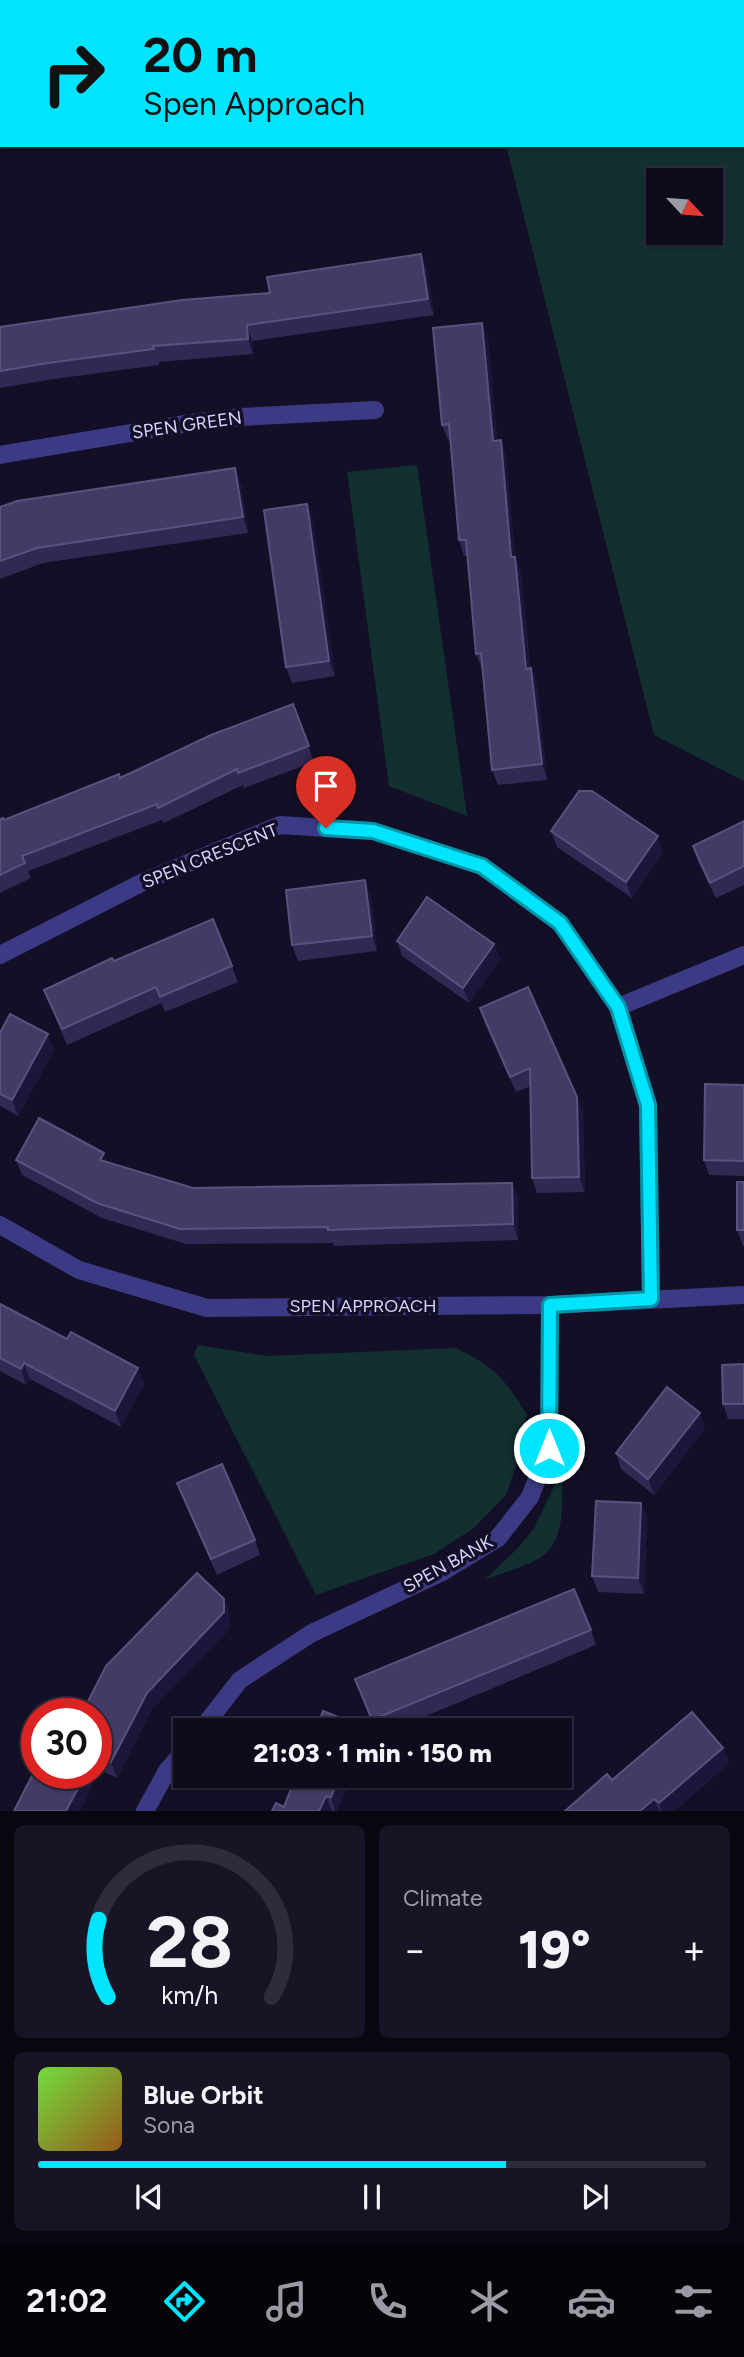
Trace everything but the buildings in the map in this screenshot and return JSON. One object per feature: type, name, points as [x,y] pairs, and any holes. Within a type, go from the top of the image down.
[{"type":"street","name":"SPEN GREEN","points":[[0,455],[240,417],[375,410]]},
{"type":"street","name":"SPEN CRESCENT","points":[[0,955],[145,881],[280,825],[373,831],[482,866],[560,923],[618,1007],[648,1105],[651,1299]]},
{"type":"street","points":[[618,1007],[744,955]]},
{"type":"street","name":"SPEN APPROACH","points":[[0,1225],[79,1270],[207,1308],[550,1305],[744,1295]]},
{"type":"street","name":"SPEN BANK","points":[[210,1718],[240,1681],[312,1633],[442,1572],[498,1538],[530,1497],[549,1448],[550,1305]]},
{"type":"street","points":[[145,1811],[173,1765]]},
{"type":"green space","points":[[507,147],[744,147],[744,781],[654,735]]},
{"type":"green space","points":[[417,465],[467,816],[389,786],[347,472]]},
{"type":"green space","points":[[198,1345],[267,1356],[456,1348],[498,1375],[527,1415],[520,1454],[506,1495],[474,1528],[434,1554],[316,1595],[194,1355]]},
{"type":"green space","points":[[562,1470],[561,1517],[556,1539],[550,1549],[529,1564],[484,1580],[518,1548],[534,1528]]},
{"type":"route","points":[[326,828],[373,831],[482,866],[560,923],[618,1007],[648,1105],[651,1299],[550,1305],[549,1448]]}]
